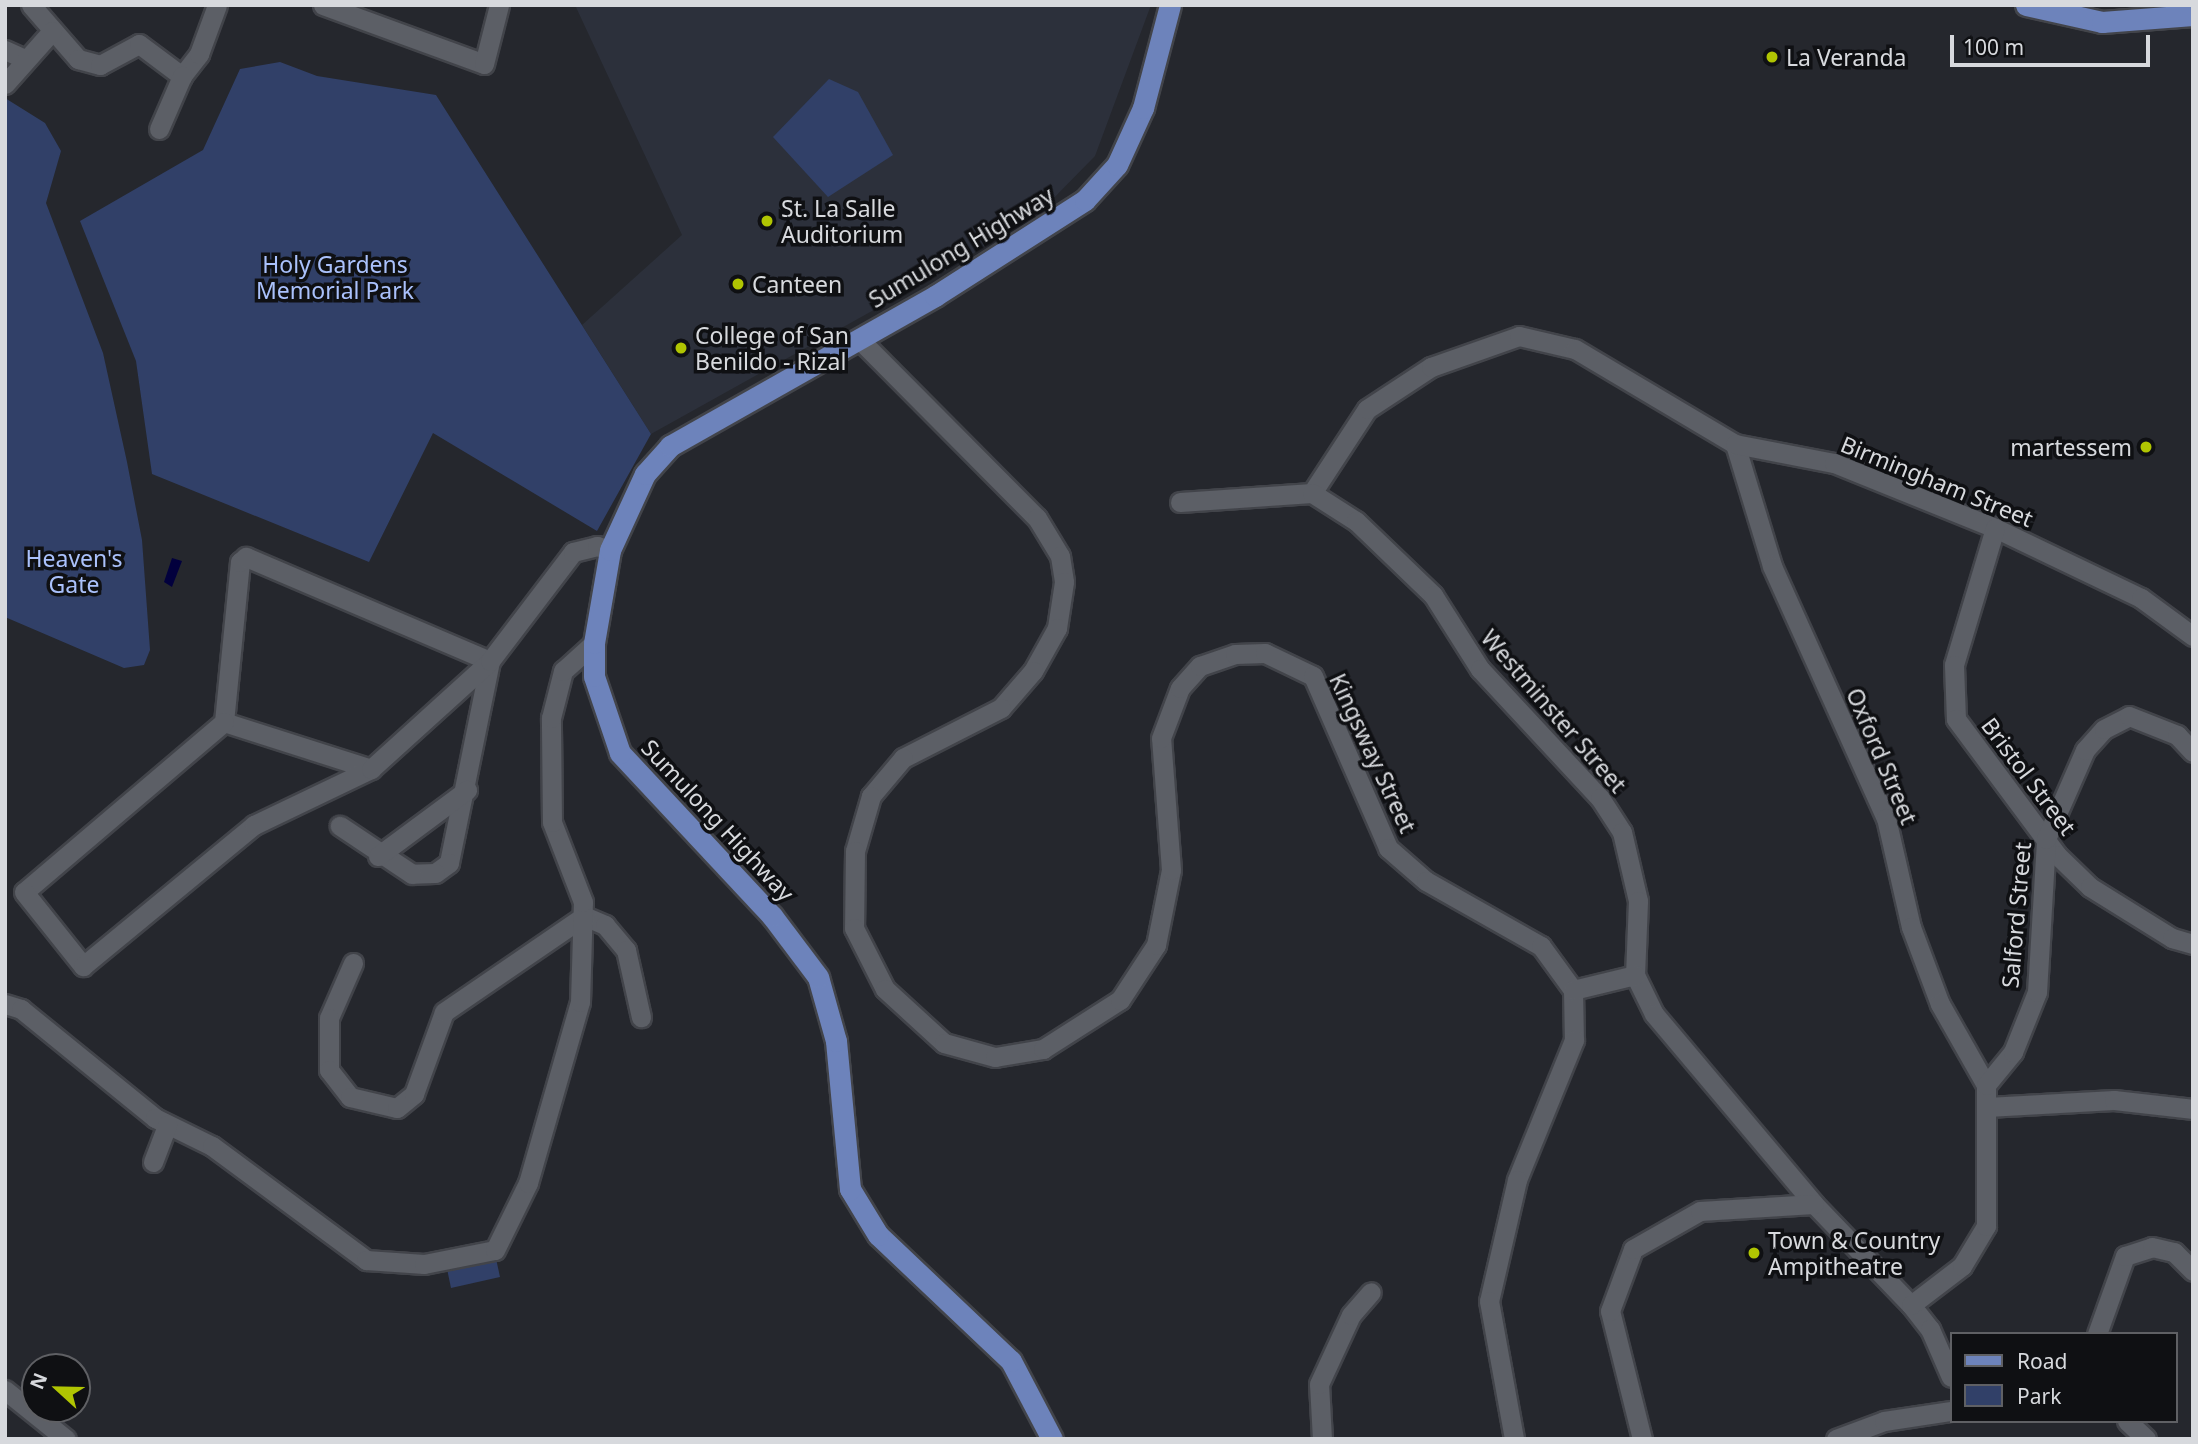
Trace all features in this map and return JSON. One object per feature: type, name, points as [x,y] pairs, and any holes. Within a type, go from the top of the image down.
[{"type":"main road","name":"Sumulong Highway","points":[[1052,1439],[1012,1361],[878,1235],[850,1189],[836,1041],[818,977],[772,916],[620,752],[594,676],[594,643],[610,550],[645,474],[670,446],[859,339],[1085,200],[1116,164],[1143,107],[1170,5]]},
{"type":"main road","points":[[2026,5],[2102,22],[2193,15]]},
{"type":"street","points":[[31,5],[78,59],[100,65],[139,44],[182,76]]},
{"type":"street","points":[[159,129],[182,76],[199,54],[217,5]]},
{"type":"street","points":[[323,5],[356,12],[484,64],[499,5]]},
{"type":"street","points":[[5,84],[52,31]]},
{"type":"street","points":[[5,50],[26,60]]},
{"type":"street","name":"Birmingham Street","points":[[1312,493],[1367,409],[1431,367],[1519,336],[1575,349],[1735,444],[1834,463],[1995,528],[2141,598],[2193,636]]},
{"type":"street","name":"Kingsway Street","points":[[859,339],[1037,518],[1060,556],[1064,582],[1057,628],[1033,671],[1001,709],[903,758],[870,796],[855,851],[854,928],[885,989],[922,1027],[944,1043],[995,1057],[1043,1049],[1120,1000],[1156,945],[1171,870],[1161,738],[1180,688],[1200,666],[1234,654],[1265,653],[1313,676],[1388,848],[1426,881],[1541,946],[1573,990]]},
{"type":"street","name":"Oxford Street","points":[[1735,444],[1772,566],[1886,818],[1911,927],[1940,1004],[1986,1085]]},
{"type":"street","points":[[1180,502],[1312,493]]},
{"type":"street","name":"Westminster Street","points":[[1312,493],[1356,521],[1433,595],[1479,669],[1600,798],[1622,832],[1638,901],[1635,975],[1654,1014],[1814,1204],[1911,1305],[1950,1375]]},
{"type":"street","name":"Bristol Street","points":[[1995,528],[1954,665],[1956,719],[2046,839],[2115,905],[2193,944]]},
{"type":"street","points":[[490,661],[246,557],[240,562],[224,722],[24,892],[83,966],[254,825],[370,769],[490,661],[573,552],[610,550]]},
{"type":"street","points":[[5,1004],[21,1009],[167,1125],[212,1146],[378,1265],[488,1254],[503,1242],[519,1206],[568,1056],[582,984],[584,916],[552,822],[551,718],[563,671],[594,643]]},
{"type":"street","points":[[340,826],[377,856],[412,874],[435,873],[449,863],[467,790],[490,661]]},
{"type":"street","name":"Salford Street","points":[[1986,1085],[2013,1052],[2037,992],[2046,839],[2085,750],[2104,729],[2129,716],[2177,735],[2193,752]]},
{"type":"street","points":[[224,722],[370,769]]},
{"type":"street","points":[[377,856],[467,790]]},
{"type":"street","points":[[353,962],[330,1018],[329,1070],[350,1097],[397,1108],[414,1094],[444,1012],[584,916]]},
{"type":"street","points":[[584,916],[605,925],[626,950],[641,1017]]},
{"type":"street","points":[[1514,1439],[1489,1301],[1517,1180],[1574,1040],[1573,990],[1635,975]]},
{"type":"street","points":[[1911,1305],[1962,1266],[1986,1226],[1986,1085]]},
{"type":"street","points":[[1987,1107],[2114,1100],[2193,1109]]},
{"type":"street","points":[[153,1162],[167,1125]]},
{"type":"street","points":[[1642,1439],[1610,1311],[1633,1249],[1700,1211],[1814,1204]]},
{"type":"street","points":[[2098,1332],[2125,1256],[2151,1247],[2174,1252],[2193,1271]]},
{"type":"street","points":[[1322,1439],[1319,1384],[1351,1315],[1371,1292]]},
{"type":"street","points":[[5,1390],[66,1439]]},
{"type":"street","points":[[1836,1439],[1884,1421],[1950,1411]]},
{"type":"street","points":[[2129,1423],[2146,1439]]},
{"type":"shaded area","points":[[575,5],[1151,5],[1095,156],[1046,206],[960,262],[651,434],[582,325],[682,235]]},
{"type":"shaded area","points":[[172,558],[182,561],[172,587],[164,582]]},
{"type":"green space","name":"Holy Gardens Memorial Park","points":[[280,62],[317,76],[436,95],[651,434],[597,531],[433,433],[369,562],[152,474],[136,361],[80,221],[203,150],[240,69]]},
{"type":"green space","points":[[829,79],[858,92],[893,155],[828,197],[773,137]]},
{"type":"green space","name":"Heaven's Gate","points":[[5,98],[45,123],[61,151],[46,203],[103,353],[127,462],[142,540],[150,650],[144,665],[124,668],[5,617]]},
{"type":"green space","points":[[495,1254],[500,1277],[451,1288],[446,1264]]},
{"type":"place","name":"La Veranda","points":[[1772,57]]},
{"type":"place","name":"St. La Salle Auditorium","points":[[767,221]]},
{"type":"place","name":"Canteen","points":[[738,284]]},
{"type":"place","name":"College of San Benildo - Rizal","points":[[681,348]]},
{"type":"place","name":"martessem","points":[[2146,447]]},
{"type":"place","name":"Town & Country Ampitheatre","points":[[1754,1253]]}]
